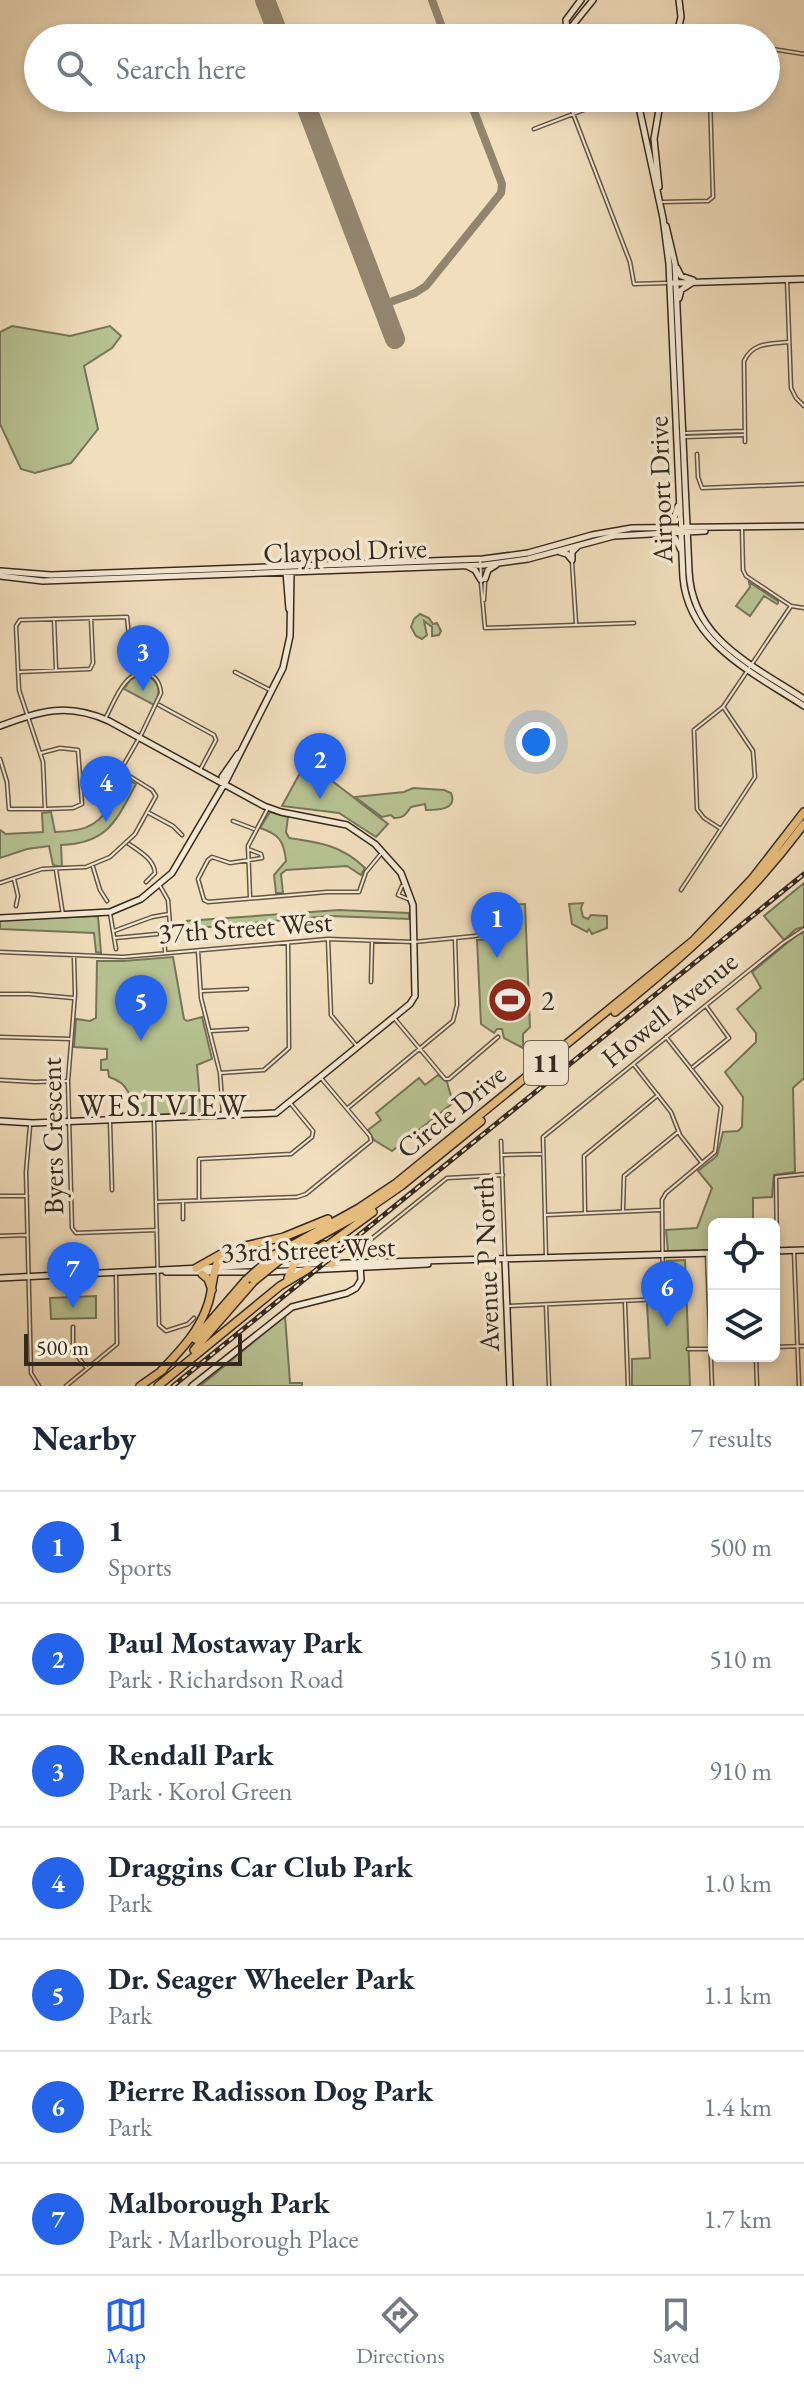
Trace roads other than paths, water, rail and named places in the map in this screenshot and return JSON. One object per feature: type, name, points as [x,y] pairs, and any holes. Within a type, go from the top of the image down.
[{"type":"highway","name":"Circle Drive","points":[[140,1386],[193,1341],[274,1255],[386,1190],[694,940],[752,879],[804,812]]},
{"type":"highway","name":"Circle Drive","points":[[156,1386],[186,1358],[250,1280],[401,1186],[688,953],[740,902],[804,824]]},
{"type":"highway","points":[[332,1264],[324,1259],[322,1250],[399,1191],[401,1186]]},
{"type":"highway","points":[[211,1296],[211,1284],[199,1271],[224,1252],[299,1232],[386,1190]]},
{"type":"highway","points":[[280,1286],[293,1268],[347,1231]]},
{"type":"highway","points":[[161,1371],[197,1329],[211,1296],[221,1255],[249,1245]]},
{"type":"highway","points":[[156,1386],[280,1286],[308,1269]]},
{"type":"main road","points":[[567,24],[566,20],[581,0]]},
{"type":"main road","points":[[574,24],[593,0]]},
{"type":"main road","points":[[679,0],[680,24]]},
{"type":"main road","name":"Airport Drive","points":[[640,112],[663,218],[676,307],[687,517],[684,530]]},
{"type":"main road","name":"Airport Drive","points":[[659,112],[654,139],[660,202]]},
{"type":"main road","name":"Airport Drive","points":[[663,218],[675,264],[673,283],[685,593],[697,625],[714,644],[804,699]]},
{"type":"main road","points":[[675,264],[681,276],[696,282]]},
{"type":"main road","points":[[673,283],[804,279]]},
{"type":"main road","points":[[676,307],[681,290],[696,282]]},
{"type":"main road","points":[[651,530],[673,521],[677,516],[680,489]]},
{"type":"main road","points":[[687,517],[704,530]]},
{"type":"main road","name":"Claypool Drive","points":[[0,573],[43,581],[264,573],[288,569],[466,565],[528,553],[609,531],[804,526]]},
{"type":"main road","points":[[651,530],[675,538],[685,554]]},
{"type":"main road","name":"Claypool Drive","points":[[0,573],[51,575],[498,564],[651,530]]},
{"type":"main road","points":[[685,554],[692,537],[704,530]]},
{"type":"main road","points":[[572,560],[573,550],[581,544]]},
{"type":"main road","points":[[552,553],[563,552],[572,560]]},
{"type":"main road","points":[[466,565],[483,579],[488,570],[498,564]]},
{"type":"main road","points":[[0,918],[110,912],[135,902],[160,885],[182,859],[223,783],[222,777],[273,691],[287,655],[290,611],[288,569]]},
{"type":"main road","points":[[289,588],[295,576],[304,571]]},
{"type":"main road","points":[[264,573],[282,578],[289,588]]},
{"type":"main road","name":"Airport Drive","points":[[751,667],[804,706]]},
{"type":"main road","points":[[0,726],[47,711],[67,709],[105,719],[268,808],[347,825],[365,836],[398,869],[406,883],[411,899],[415,996],[413,1002],[394,1018],[273,1114],[110,1121],[0,1121]]},
{"type":"main road","points":[[780,1251],[804,1250]]},
{"type":"main road","name":"33rd Street West","points":[[293,1268],[708,1253]]},
{"type":"main road","name":"Avenue P North","points":[[505,1260],[510,1386]]},
{"type":"main road","points":[[192,1386],[292,1307],[356,1288],[361,1280],[360,1265]]},
{"type":"main road","name":"33rd Street West","points":[[0,1278],[360,1265]]},
{"type":"street","points":[[780,50],[804,54]]},
{"type":"street","points":[[534,129],[578,112]]},
{"type":"street","points":[[660,202],[708,201],[712,198],[710,112]]},
{"type":"street","points":[[573,114],[630,262],[634,284],[673,283]]},
{"type":"street","points":[[787,279],[791,388],[804,406]]},
{"type":"street","points":[[745,442],[743,373],[748,354],[761,345],[789,342]]},
{"type":"street","points":[[684,435],[745,433]]},
{"type":"street","points":[[697,454],[702,488],[804,484]]},
{"type":"street","points":[[742,528],[744,573],[791,606],[804,608]]},
{"type":"street","points":[[572,560],[576,625]]},
{"type":"street","points":[[482,562],[485,628],[634,623]]},
{"type":"street","points":[[721,829],[704,818],[697,809],[694,730],[723,707],[791,606]]},
{"type":"street","points":[[45,809],[44,766],[19,690],[18,621],[124,616],[128,619],[133,675]]},
{"type":"street","points":[[18,672],[85,670],[91,667],[91,617]]},
{"type":"street","points":[[54,618],[56,671]]},
{"type":"street","points":[[235,672],[273,691]]},
{"type":"street","points":[[0,883],[37,870],[92,866],[128,843],[148,812],[156,793],[126,776],[122,770],[158,704],[161,693],[156,678],[146,673],[133,675],[126,681],[105,719]]},
{"type":"street","points":[[158,704],[216,738],[199,771]]},
{"type":"street","points":[[681,890],[754,780],[754,751],[723,707]]},
{"type":"street","points":[[0,759],[7,782],[9,809],[73,808],[82,804],[78,750],[54,749],[41,753]]},
{"type":"street","points":[[250,898],[248,849],[255,829],[268,808]]},
{"type":"street","points":[[148,812],[173,826],[182,835]]},
{"type":"street","points":[[233,821],[255,829]]},
{"type":"street","points":[[128,843],[155,867],[155,873],[146,882]]},
{"type":"street","points":[[248,849],[262,857],[226,862],[211,858],[198,881],[205,901],[359,892],[366,872],[383,852]]},
{"type":"street","points":[[92,866],[107,901]]},
{"type":"street","points":[[56,869],[61,916]]},
{"type":"street","points":[[14,878],[18,896],[16,906]]},
{"type":"street","points":[[406,883],[398,895],[411,899]]},
{"type":"street","points":[[160,885],[168,900],[170,925]]},
{"type":"street","points":[[110,912],[116,949]]},
{"type":"street","points":[[114,931],[169,914]]},
{"type":"street","name":"Howell Avenue","points":[[543,1154],[543,1137],[796,932],[804,929]]},
{"type":"street","name":"37th Street West","points":[[0,952],[123,957],[328,939],[414,942],[493,931]]},
{"type":"street","points":[[164,932],[165,953]]},
{"type":"street","points":[[115,938],[157,934]]},
{"type":"street","points":[[347,1109],[450,1025],[456,1016],[455,938]]},
{"type":"street","points":[[328,939],[331,1015],[357,1047]]},
{"type":"street","points":[[371,982],[372,941]]},
{"type":"street","points":[[220,1073],[264,1070],[290,1047],[288,943]]},
{"type":"street","points":[[198,950],[201,991],[220,1073],[223,1116]]},
{"type":"street","name":"Byers Crescent","points":[[74,955],[75,998],[68,1081],[73,1231],[157,1230]]},
{"type":"street","points":[[201,991],[247,989]]},
{"type":"street","points":[[0,994],[75,998]]},
{"type":"street","points":[[692,1068],[729,1038],[705,1006]]},
{"type":"street","points":[[394,1018],[447,1079],[498,1037]]},
{"type":"street","points":[[210,1031],[247,1029]]},
{"type":"street","points":[[0,1037],[71,1039]]},
{"type":"street","points":[[508,1306],[663,1299],[661,1210],[666,1193],[716,1150],[721,1107],[666,1037]]},
{"type":"street","points":[[633,1064],[671,1112],[678,1132],[702,1163]]},
{"type":"street","points":[[156,1202],[297,1197],[306,1194],[371,1141],[321,1077]]},
{"type":"street","points":[[0,1080],[68,1081]]},
{"type":"street","points":[[585,1213],[584,1156],[658,1095]]},
{"type":"street","points":[[199,1200],[199,1159],[291,1154],[312,1137],[313,1131],[290,1102]]},
{"type":"street","points":[[154,1119],[161,1329],[170,1330],[188,1324],[194,1318]]},
{"type":"street","points":[[110,1121],[112,1190]]},
{"type":"street","points":[[30,1123],[26,1168],[31,1373],[39,1386]]},
{"type":"street","points":[[623,1212],[624,1176],[678,1132]]},
{"type":"street","name":"Avenue P North","points":[[501,1141],[505,1260]]},
{"type":"street","points":[[502,1155],[543,1154],[546,1259]]},
{"type":"street","points":[[776,1218],[776,1177],[804,1174]]},
{"type":"street","points":[[360,1265],[364,1245],[447,1178],[503,1175]]},
{"type":"street","points":[[0,1196],[27,1196]]},
{"type":"street","points":[[183,1201],[183,1219]]},
{"type":"street","points":[[545,1215],[661,1210]]},
{"type":"street","points":[[0,1236],[28,1235]]},
{"type":"street","points":[[794,1250],[799,1386]]},
{"type":"street","points":[[66,1386],[117,1344],[116,1273]]},
{"type":"street","points":[[625,1302],[628,1386]]},
{"type":"street","points":[[546,1305],[549,1386]]},
{"type":"street","points":[[73,1327],[73,1351],[86,1368]]},
{"type":"street","points":[[780,1347],[804,1346]]},
{"type":"street","points":[[688,1349],[708,1349]]},
{"type":"street","points":[[712,1362],[712,1386]]},
{"type":"street","points":[[756,1362],[757,1386]]},
{"type":"railway","points":[[173,1386],[804,874]]},
{"type":"place","name":"Rendall Park","points":[[143,691]]},
{"type":"place","name":"Paul Mostaway Park","points":[[320,799]]},
{"type":"place","name":"Draggins Car Club Park","points":[[106,822]]},
{"type":"place","name":"1","points":[[497,958]]},
{"type":"place","name":"2","points":[[510,1000]]},
{"type":"place","name":"Dr. Seager Wheeler Park","points":[[141,1041]]},
{"type":"place","name":"Malborough Park","points":[[73,1308]]},
{"type":"place","name":"Pierre Radisson Dog Park","points":[[667,1327]]},
{"type":"district","name":"WESTVIEW","points":[[163,1105]]}]
